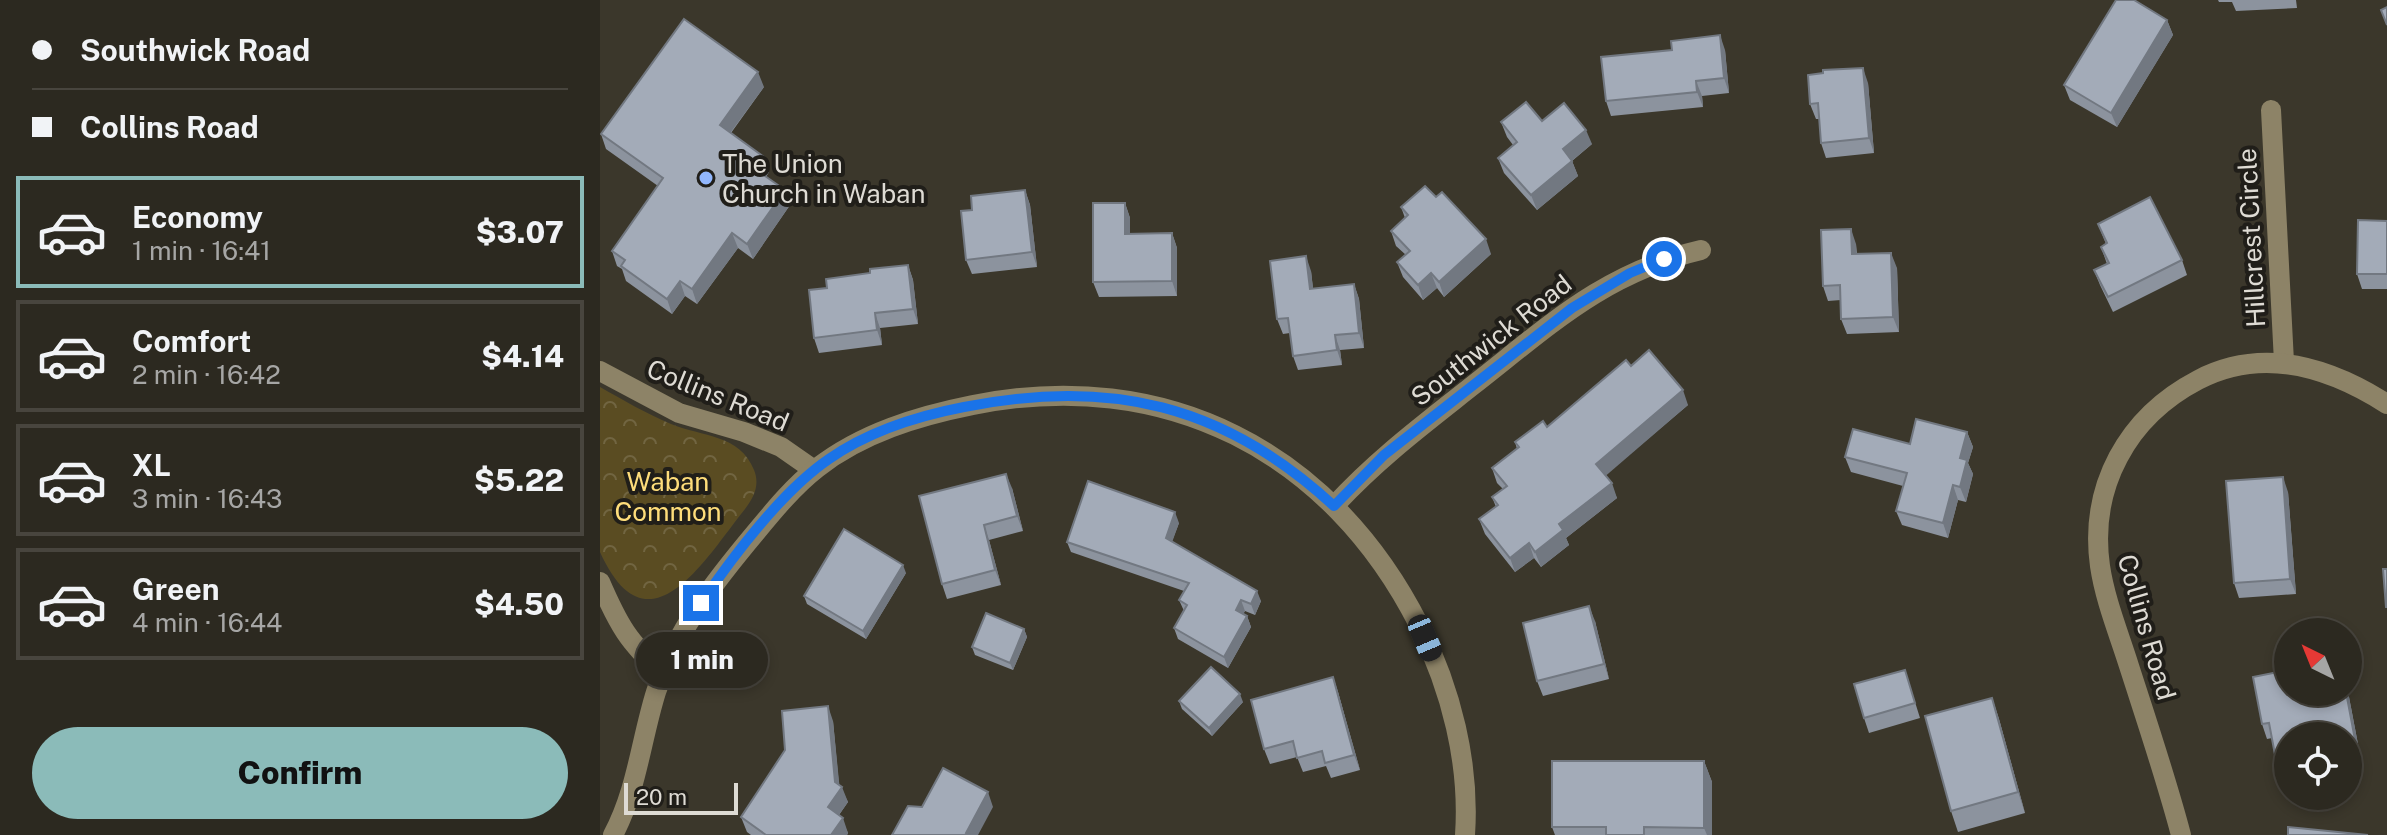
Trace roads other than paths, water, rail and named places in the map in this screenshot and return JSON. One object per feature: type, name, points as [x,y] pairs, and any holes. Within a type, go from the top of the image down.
[{"type":"street","name":"Hillcrest Circle","points":[[2271,110],[2284,362]]},
{"type":"street","name":"Southwick Road","points":[[1334,506],[1384,455],[1572,308],[1630,273],[1664,259],[1701,250]]},
{"type":"street","name":"Collins Road","points":[[2181,835],[2101,569],[2098,531],[2103,491],[2127,441],[2164,402],[2207,375],[2234,366],[2284,362],[2312,367],[2387,404]]},
{"type":"street","name":"Collins Road","points":[[600,371],[679,413],[744,432],[781,447],[814,470]]},
{"type":"street","points":[[613,835],[629,798],[663,674],[676,643],[708,593],[770,515],[814,470],[855,443],[929,415],[1016,397],[1083,395],[1154,405],[1231,433],[1296,472],[1334,506],[1388,572],[1414,615],[1439,671],[1460,746],[1465,835]]},
{"type":"street","points":[[600,582],[622,630],[663,674]]},
{"type":"place","name":"The Union Church in Waban","points":[[706,178]]},
{"type":"park label","name":"Waban Common","points":[[668,496]]}]
